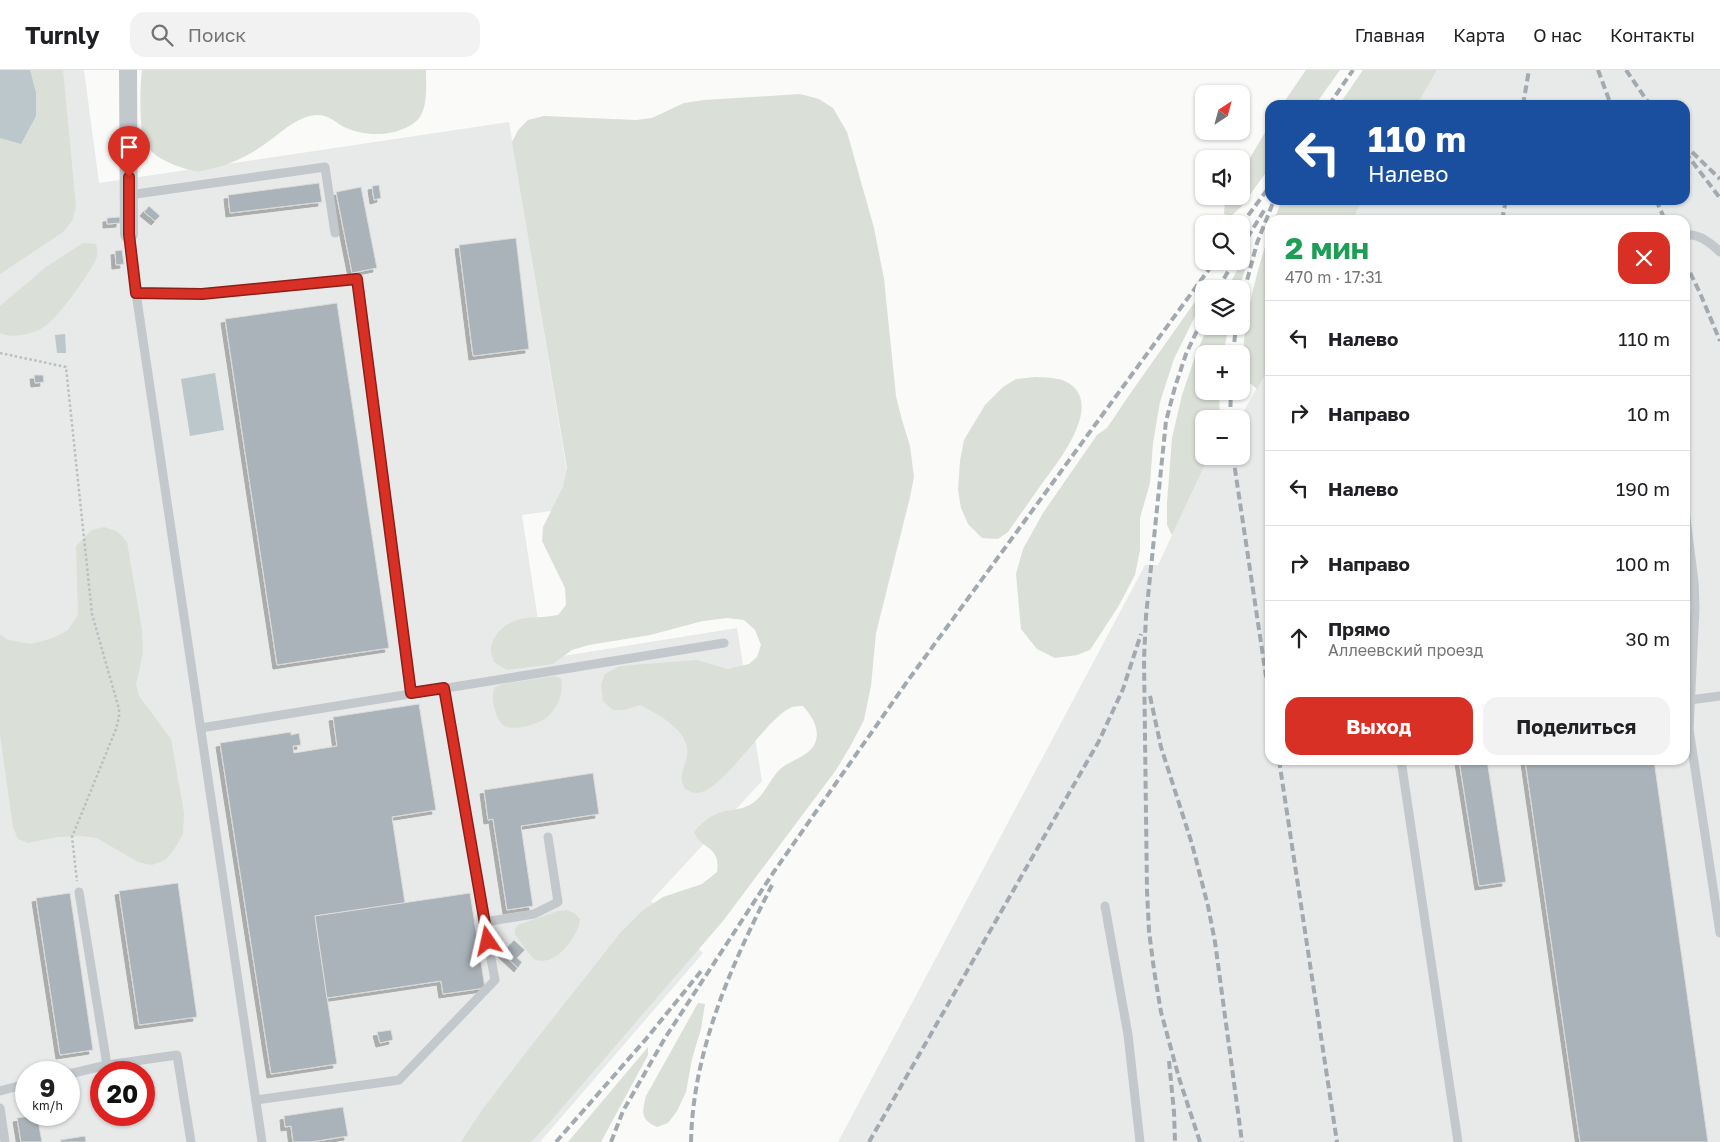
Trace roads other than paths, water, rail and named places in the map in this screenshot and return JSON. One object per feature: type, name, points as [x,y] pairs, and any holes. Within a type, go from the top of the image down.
[{"type":"street","points":[[128,70],[129,234]]},
{"type":"lane","points":[[129,195],[325,167],[334,233]]},
{"type":"lane","points":[[129,234],[136,293],[262,1142]]},
{"type":"lane","points":[[1690,234],[1704,238],[1720,252]]},
{"type":"lane","points":[[136,293],[202,294],[357,279],[411,693]]},
{"type":"lane","points":[[1690,550],[1695,608],[1690,700],[1720,696]]},
{"type":"lane","points":[[201,728],[724,643]]},
{"type":"lane","points":[[256,1100],[399,1080],[496,980],[484,922],[444,688]]},
{"type":"lane","points":[[1690,736],[1720,933]]},
{"type":"lane","points":[[1402,765],[1458,1142]]},
{"type":"lane","points":[[484,922],[534,914],[558,902],[548,837]]},
{"type":"lane","points":[[78,892],[106,1061]]},
{"type":"lane","points":[[1105,906],[1128,1035],[1140,1142]]},
{"type":"lane","points":[[135,1061],[177,1055],[191,1142]]},
{"type":"lane","points":[[0,1091],[15,1087]]},
{"type":"lane","points":[[0,1108],[5,1142]]},
{"type":"railway","points":[[1332,100],[1353,70]]},
{"type":"railway","points":[[1524,100],[1529,70]]},
{"type":"railway","points":[[1598,70],[1609,100]]},
{"type":"railway","points":[[1626,70],[1647,100]]},
{"type":"railway","points":[[1692,152],[1720,179]]},
{"type":"railway","points":[[1690,159],[1720,198]]},
{"type":"railway","points":[[1248,215],[1265,193]]},
{"type":"railway","points":[[1268,215],[1272,205]]},
{"type":"railway","points":[[1503,215],[1505,205]]},
{"type":"railway","points":[[1658,205],[1663,215]]},
{"type":"railway","points":[[1250,233],[1265,209]]},
{"type":"railway","points":[[1247,280],[1257,243],[1265,223]]},
{"type":"railway","points":[[611,1142],[623,1111],[665,1038],[773,873],[909,679],[1208,270]]},
{"type":"railway","points":[[1223,280],[1229,270]]},
{"type":"railway","points":[[1690,272],[1720,341]]},
{"type":"railway","points":[[1195,335],[1186,354],[1166,421],[1146,616],[1144,659],[1149,931],[1161,1012],[1179,1078],[1200,1142]]},
{"type":"railway","points":[[1234,345],[1235,335]]},
{"type":"railway","points":[[1230,410],[1231,400]]},
{"type":"railway","points":[[1234,465],[1265,670]]},
{"type":"railway","points":[[869,1142],[1099,741],[1123,689],[1141,634]]},
{"type":"railway","points":[[1150,696],[1161,747],[1192,844],[1208,906],[1215,942],[1242,1142]]},
{"type":"railway","points":[[1280,765],[1337,1142]]},
{"type":"railway","points":[[691,1142],[693,1108],[699,1074],[717,1009],[742,946],[772,885]]},
{"type":"railway","points":[[556,1142],[646,1039],[702,970]]},
{"type":"railway","points":[[1169,1061],[1175,1142]]}]
